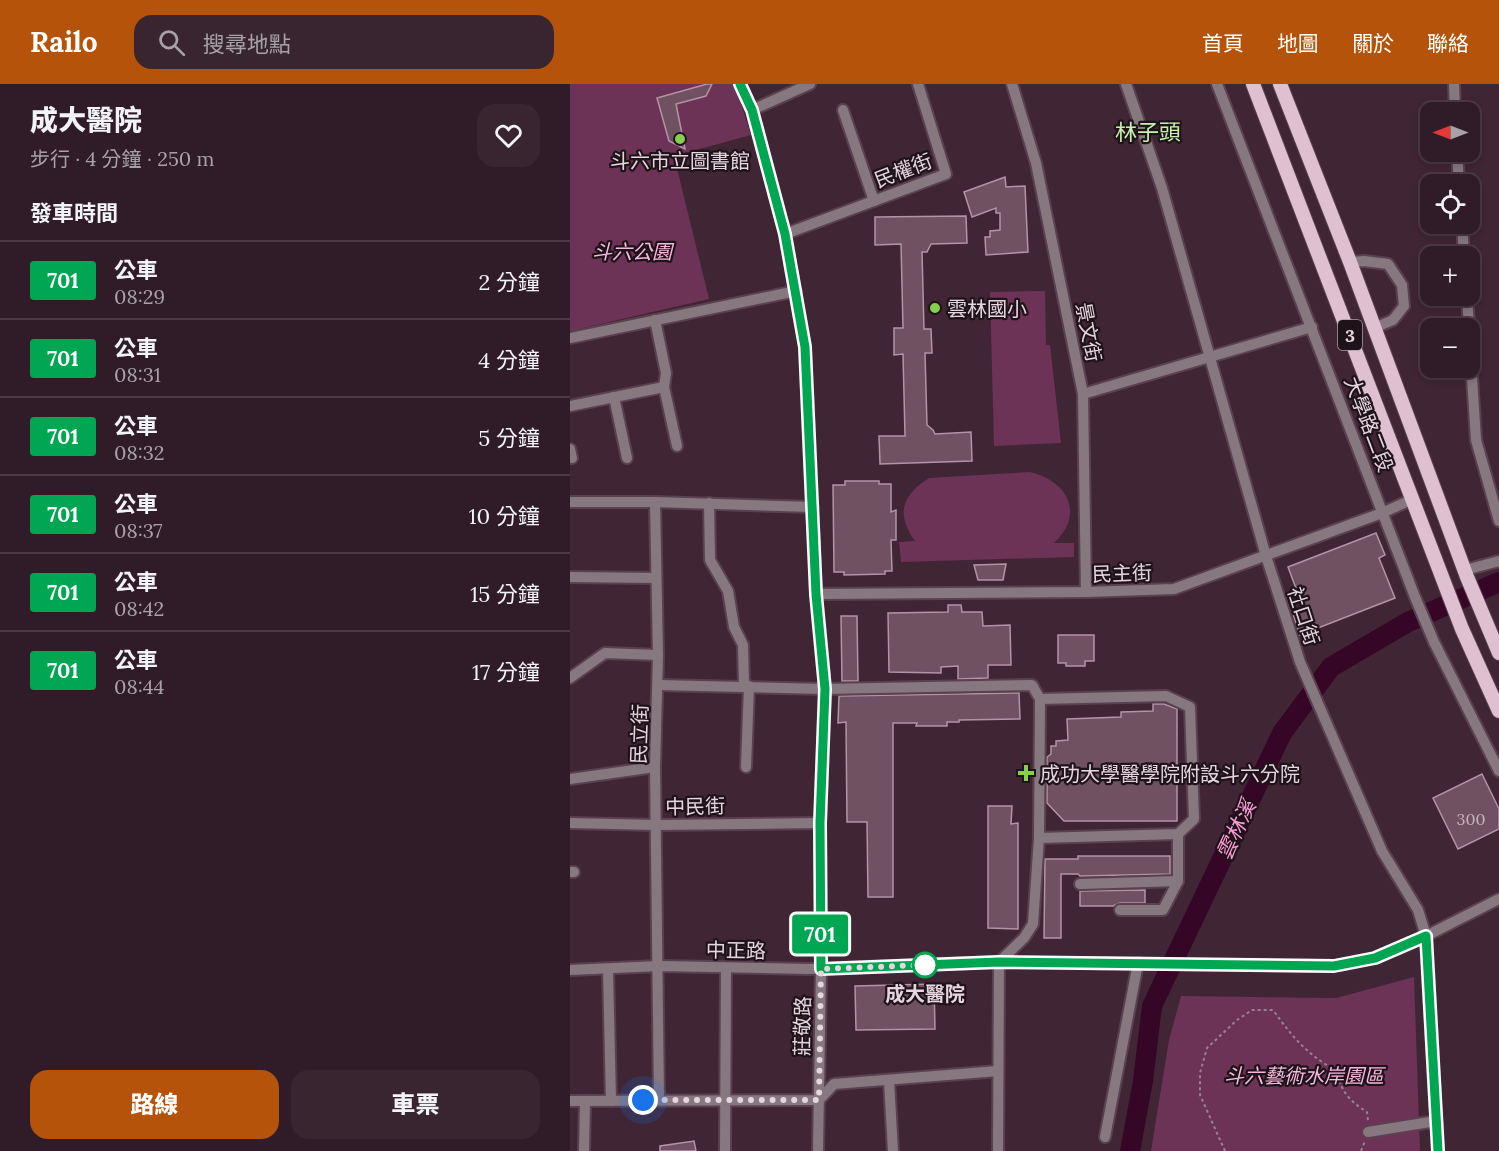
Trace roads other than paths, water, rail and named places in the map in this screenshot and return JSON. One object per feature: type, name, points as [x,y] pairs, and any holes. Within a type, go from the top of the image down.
[{"type":"main road","name":"大學路二段","points":[[1253,84],[1462,629],[1499,711]]},
{"type":"main road","name":"大學路二段","points":[[1280,84],[1350,262],[1466,573],[1499,653]]},
{"type":"main road","points":[[1362,367],[1386,359]]},
{"type":"street","name":"莊敬路","points":[[740,84],[752,110],[785,234],[805,347],[816,594],[825,689],[820,823],[821,969],[818,1151]]},
{"type":"street","points":[[752,110],[810,84]]},
{"type":"street","name":"民權街","points":[[785,234],[946,174],[918,84]]},
{"type":"street","name":"景文街","points":[[1011,84],[1036,163],[1083,394],[1086,592]]},
{"type":"street","name":"社口街","points":[[1126,84],[1162,188],[1266,556],[1300,662],[1382,851],[1418,910],[1426,936],[1438,1151]]},
{"type":"street","name":"大學路二段","points":[[1217,84],[1415,597],[1434,642],[1499,771]]},
{"type":"street","points":[[1454,84],[1455,102]]},
{"type":"street","points":[[843,110],[874,201]]},
{"type":"street","points":[[1350,262],[1388,264],[1402,285],[1404,306],[1393,320],[1374,328]]},
{"type":"street","points":[[570,338],[796,291]]},
{"type":"street","points":[[655,320],[666,373],[664,387],[677,446]]},
{"type":"street","points":[[1083,394],[1312,327]]},
{"type":"street","points":[[1472,378],[1476,440],[1499,521]]},
{"type":"street","points":[[570,406],[664,387]]},
{"type":"street","points":[[614,397],[627,458]]},
{"type":"street","name":"民主街","points":[[816,594],[1174,589],[1382,513],[1413,499]]},
{"type":"street","points":[[570,502],[709,503],[813,507]]},
{"type":"street","name":"民立街","points":[[655,502],[658,655],[656,767],[659,1099]]},
{"type":"street","points":[[709,503],[710,560],[729,591],[734,627],[743,645],[746,686],[746,767]]},
{"type":"street","points":[[1466,573],[1499,561]]},
{"type":"street","points":[[570,577],[656,578]]},
{"type":"street","points":[[570,678],[605,653],[658,655]]},
{"type":"street","points":[[658,685],[825,689],[1032,685],[1040,699],[1039,838],[1033,924],[1024,938],[999,962],[998,1151]]},
{"type":"street","points":[[1039,838],[1178,834],[1194,819],[1190,707],[1166,696],[1040,699]]},
{"type":"street","points":[[570,779],[656,767]]},
{"type":"street","name":"中民街","points":[[570,823],[657,825],[820,823]]},
{"type":"street","points":[[1120,910],[1163,910],[1178,881],[1178,834]]},
{"type":"street","points":[[1080,884],[1178,881]]},
{"type":"street","name":"中正路","points":[[570,970],[659,966],[821,969],[999,962],[1334,966],[1375,958],[1426,936],[1499,899]]},
{"type":"street","points":[[1105,1137],[1138,963]]},
{"type":"street","points":[[725,1151],[726,968]]},
{"type":"street","points":[[608,969],[611,1101]]},
{"type":"street","points":[[570,1101],[819,1100],[834,1084],[998,1071]]},
{"type":"street","points":[[889,1080],[893,1151]]},
{"type":"street","points":[[584,1151],[585,1102]]},
{"type":"street","points":[[1368,1132],[1436,1121]]},
{"type":"waterway","name":"雲林溪","points":[[1130,1151],[1143,1081],[1152,1006],[1282,733],[1331,667],[1408,622],[1499,582]]},
{"type":"place","name":"斗六市立圖書館","points":[[680,139]]},
{"type":"place","name":"雲林國小","points":[[935,308]]},
{"type":"place","name":"成功大學醫學院附設斗六分院","points":[[1026,773]]},
{"type":"place","name":"成大醫院","points":[[925,965]]},
{"type":"district","name":"林子頭","points":[[1148,132]]},
{"type":"park label","name":"斗六公園","points":[[632,251]]},
{"type":"park label","name":"斗六藝術水岸園區","points":[[1304,1075]]}]
